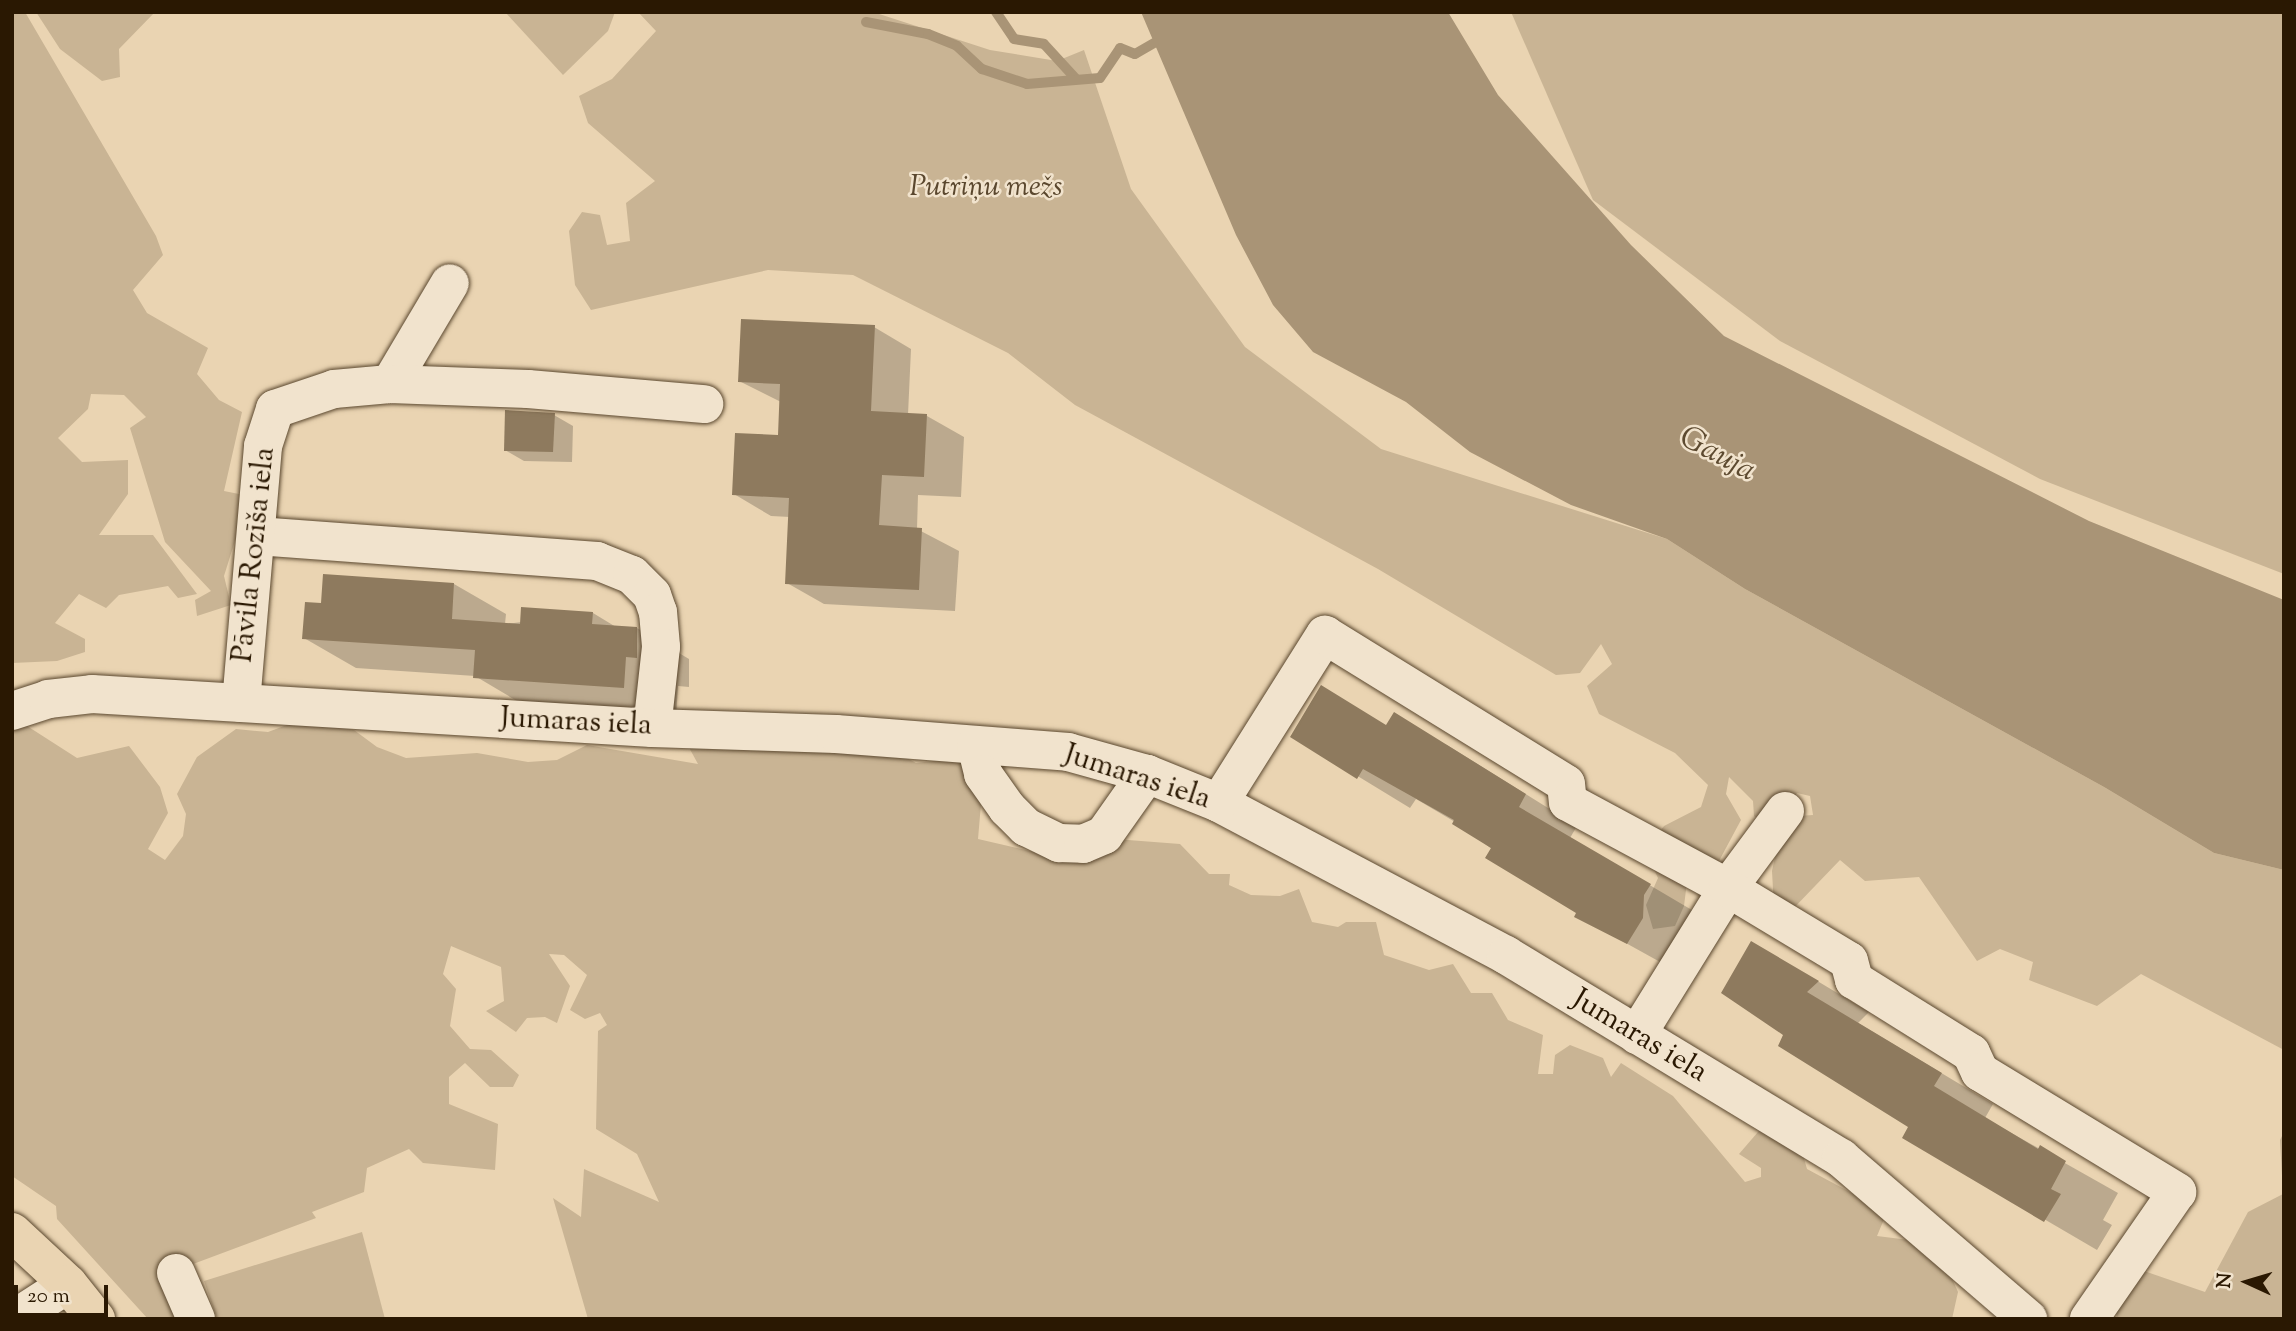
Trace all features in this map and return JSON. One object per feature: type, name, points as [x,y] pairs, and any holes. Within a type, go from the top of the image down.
[{"type":"main road","points":[[12,1232],[68,1284],[96,1319]]},
{"type":"street","points":[[450,283],[390,384],[528,389],[704,404]]},
{"type":"street","name":"Pāvila Rozīša iela","points":[[241,703],[263,446],[275,409],[334,389],[390,384]]},
{"type":"street","points":[[257,536],[597,561],[632,575],[652,595],[658,612],[661,647],[652,728]]},
{"type":"street","points":[[1219,803],[1325,635],[1566,784],[1568,803],[1728,888],[1849,961],[1854,980],[1971,1053],[1980,1072],[2177,1192],[2089,1319]]},
{"type":"street","name":"Jumaras iela","points":[[12,711],[48,699],[92,694],[1068,751],[1147,774],[1219,803],[1506,955],[1841,1158],[2028,1319]]},
{"type":"street","points":[[976,745],[983,774],[1007,808],[1026,827],[1059,843],[1083,844],[1104,835],[1147,774]]},
{"type":"street","points":[[1637,1035],[1728,888],[1785,811]]},
{"type":"street","points":[[176,1273],[196,1319]]},
{"type":"street","points":[[14,1319],[68,1284]]},
{"type":"green space","points":[[12,12],[25,12],[156,236],[163,255],[133,290],[147,313],[208,348],[197,374],[219,400],[242,412],[224,491],[249,496],[224,576],[231,605],[197,616],[195,600],[211,591],[165,542],[130,428],[146,417],[124,395],[91,394],[88,409],[58,438],[82,462],[128,460],[128,494],[99,535],[153,535],[197,594],[178,598],[168,586],[119,595],[106,608],[79,594],[55,623],[85,639],[85,652],[57,661],[12,663]]},
{"type":"green space","points":[[36,12],[155,12],[119,49],[120,77],[102,81],[60,49]]},
{"type":"green space","points":[[505,12],[615,12],[608,31],[563,75]]},
{"type":"green space","name":"Putriņu mežs","points":[[638,12],[873,12],[990,50],[1057,61],[1084,50],[1131,189],[1245,347],[1381,449],[1667,539],[1745,589],[2104,787],[2214,853],[2284,870],[2284,1050],[2141,974],[2097,1006],[2029,980],[2033,962],[2000,949],[1977,961],[1919,877],[1865,881],[1840,860],[1790,912],[1774,908],[1772,871],[1784,817],[1813,815],[1810,796],[1797,793],[1789,807],[1764,824],[1754,816],[1753,801],[1729,777],[1726,794],[1741,820],[1712,874],[1687,882],[1684,906],[1675,926],[1653,929],[1646,905],[1658,878],[1645,851],[1664,826],[1701,807],[1708,785],[1675,753],[1599,714],[1587,686],[1612,664],[1601,644],[1580,673],[1556,675],[1378,569],[1075,405],[1008,353],[853,275],[768,270],[591,310],[575,285],[569,231],[582,212],[600,215],[607,245],[630,241],[626,203],[655,181],[588,123],[579,96],[612,79],[656,31]]},
{"type":"green space","points":[[1511,12],[2284,12],[2284,574],[2040,479],[1780,341],[1593,200]]},
{"type":"green space","points":[[303,719],[354,730],[377,747],[406,758],[477,753],[528,762],[557,760],[587,745],[698,764],[686,742],[894,751],[916,763],[968,757],[981,804],[978,839],[1043,854],[1115,839],[1180,844],[1209,874],[1230,874],[1229,885],[1251,895],[1280,896],[1299,889],[1312,922],[1338,927],[1346,922],[1376,922],[1384,955],[1429,970],[1453,964],[1471,993],[1492,993],[1508,1020],[1543,1035],[1538,1074],[1553,1074],[1555,1055],[1570,1045],[1603,1058],[1611,1077],[1621,1063],[1673,1096],[1745,1182],[1761,1177],[1761,1168],[1739,1154],[1764,1125],[1801,1148],[1807,1169],[1887,1212],[1877,1236],[1917,1241],[1949,1272],[1958,1292],[1952,1319],[588,1319],[553,1198],[581,1217],[584,1169],[659,1202],[637,1154],[596,1129],[598,1031],[607,1025],[600,1013],[585,1019],[570,1010],[587,975],[564,955],[549,954],[570,986],[557,1023],[545,1017],[527,1018],[516,1032],[486,1011],[504,1001],[501,967],[451,946],[443,974],[456,989],[450,1026],[470,1049],[491,1050],[519,1075],[513,1087],[490,1087],[465,1063],[449,1077],[449,1104],[498,1124],[495,1170],[423,1163],[409,1149],[367,1168],[364,1192],[312,1212],[316,1218],[169,1273],[181,1319],[148,1319],[57,1219],[56,1206],[12,1176],[12,729],[24,724],[77,758],[129,746],[160,787],[168,813],[148,849],[165,860],[183,836],[186,814],[177,794],[197,757],[236,729],[268,732]]},
{"type":"green space","points":[[2284,1132],[2284,1319],[2117,1319],[2115,1303],[2144,1271],[2205,1292],[2248,1212],[2283,1194],[2280,1140]]},
{"type":"green space","points":[[362,1232],[385,1319],[217,1319],[204,1281]]},
{"type":"water","name":"Gauja","points":[[1141,12],[1448,12],[1498,95],[1631,245],[1724,336],[2089,521],[2284,600],[2284,870],[2214,853],[2104,787],[1745,589],[1667,539],[1571,505],[1470,452],[1406,402],[1313,352],[1273,305],[1236,235]]},
{"type":"building","points":[[741,319],[875,325],[871,411],[927,414],[924,477],[882,475],[879,525],[922,528],[919,590],[785,584],[789,498],[732,495],[735,433],[778,435],[780,384],[738,382]]},
{"type":"building","points":[[505,410],[555,413],[553,452],[504,451]]},
{"type":"building","points":[[323,574],[454,583],[452,619],[520,624],[521,607],[593,612],[592,624],[637,627],[637,658],[626,657],[624,688],[473,678],[475,650],[302,639],[305,602],[321,603]]},
{"type":"building","points":[[1321,685],[1386,725],[1394,712],[1526,794],[1519,807],[1651,884],[1644,895],[1643,918],[1627,944],[1574,917],[1576,913],[1485,858],[1491,848],[1452,824],[1454,820],[1363,769],[1357,779],[1290,737]]},
{"type":"building","points":[[1751,941],[1819,981],[1807,992],[1942,1073],[1934,1086],[2038,1149],[2040,1145],[2066,1161],[2051,1189],[2061,1194],[2044,1222],[1902,1138],[1908,1127],[1778,1046],[1783,1035],[1721,993]]},
{"type":"waterway","points":[[996,12],[1014,39],[1044,44],[1076,79]]},
{"type":"waterway","points":[[866,22],[928,34],[957,46],[982,69],[1027,84],[1100,78],[1120,48],[1135,54],[1154,43]]}]
